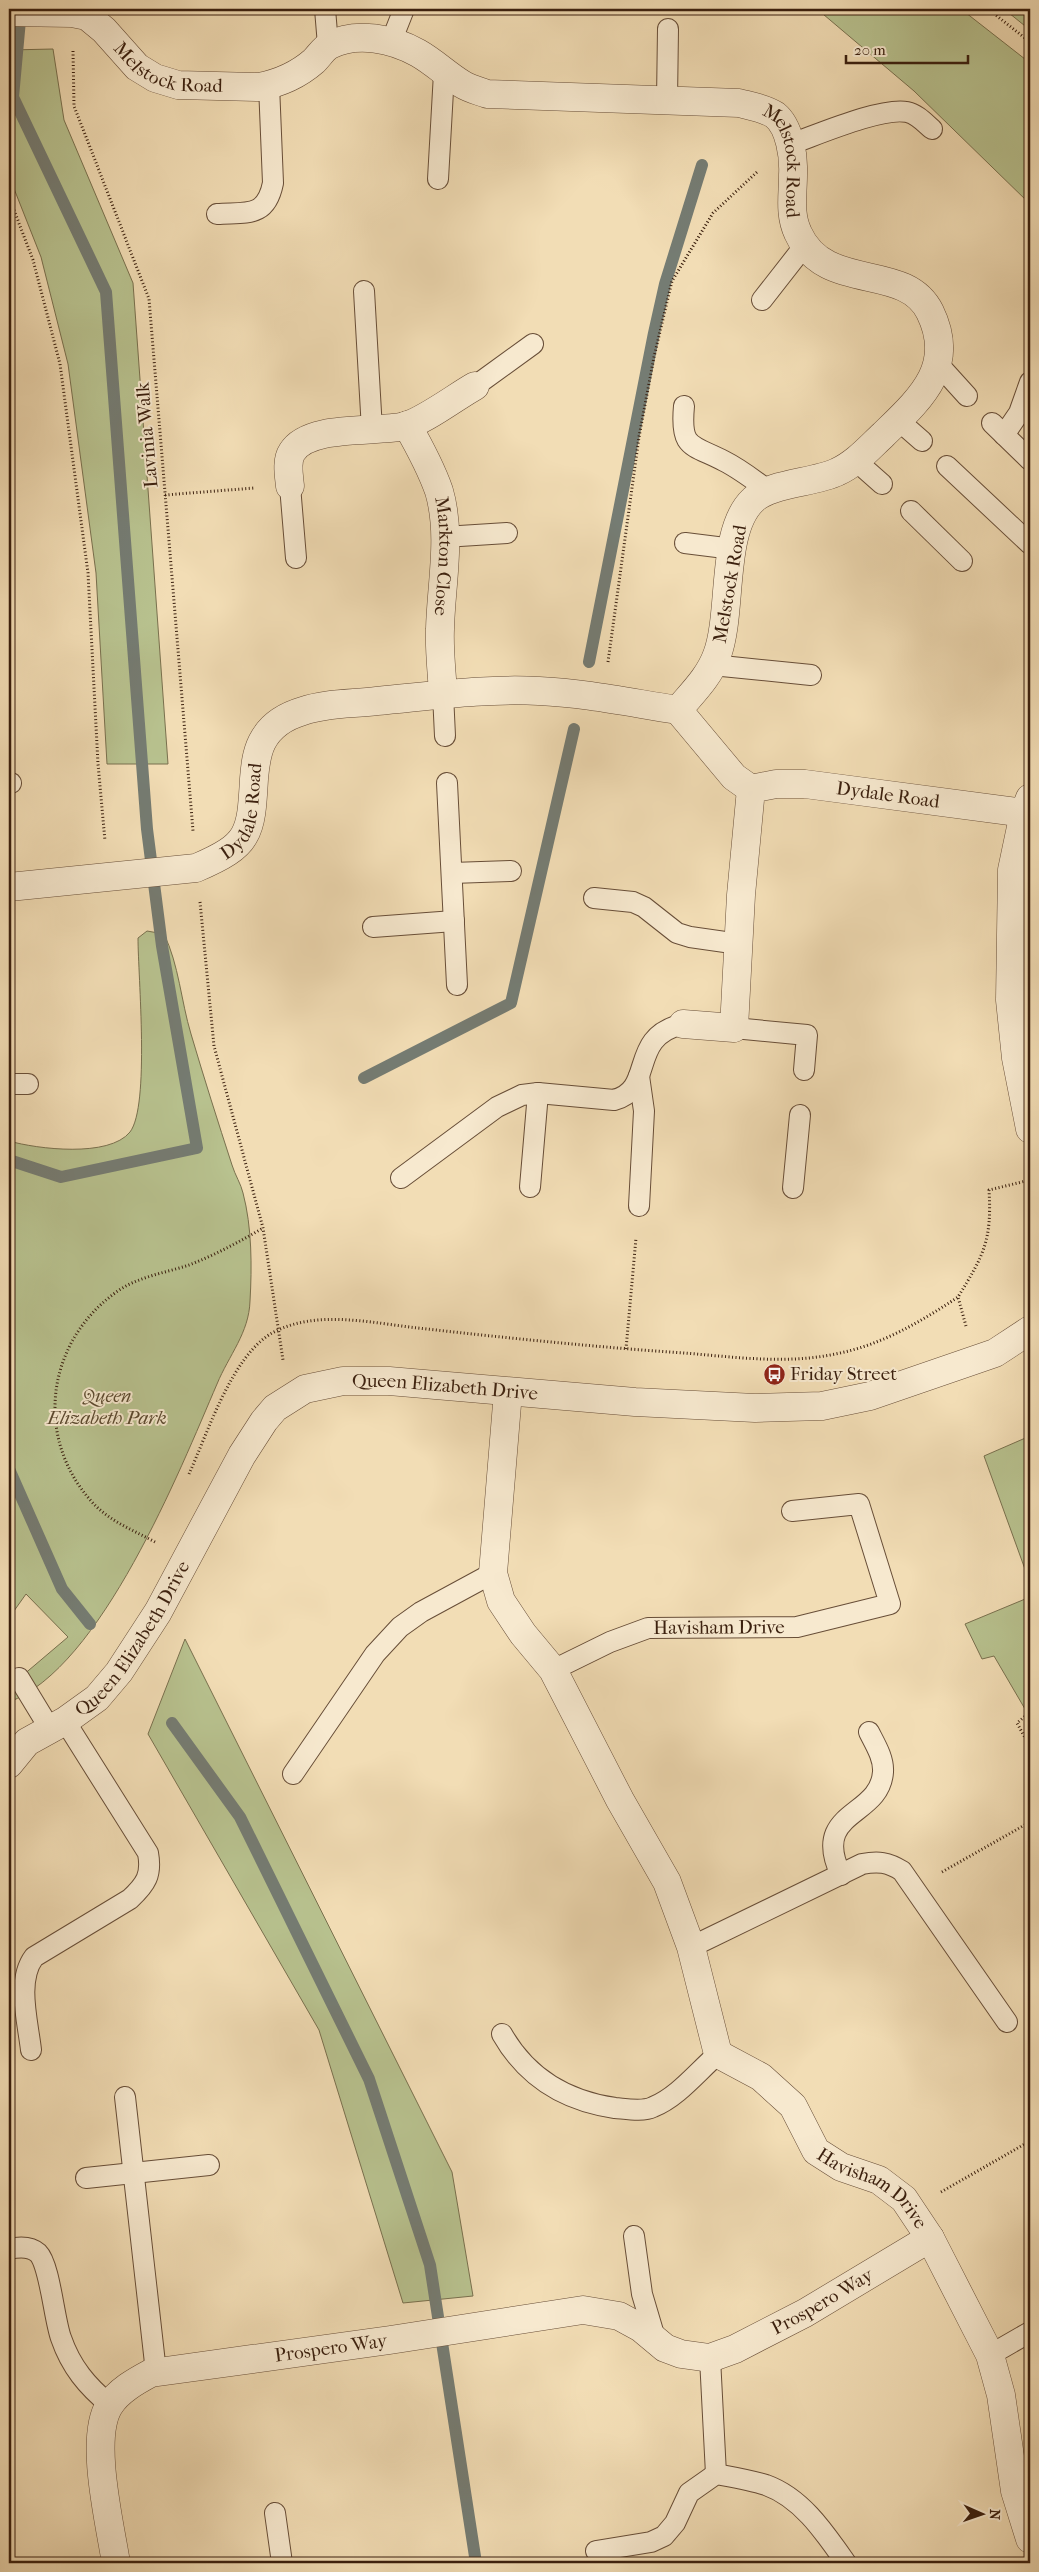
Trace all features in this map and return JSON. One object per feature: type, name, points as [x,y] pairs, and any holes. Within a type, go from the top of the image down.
[{"type":"street","name":"Melstock Road","points":[[10,12],[60,13],[86,16],[104,30],[137,67],[155,78],[178,85],[260,87],[282,82],[302,70],[328,46],[347,39],[363,38],[391,42],[418,53],[465,86],[487,94],[576,99],[739,103],[758,107],[776,116],[790,144],[794,173],[792,215],[798,233],[805,245],[826,265],[845,272],[896,284],[914,293],[929,310],[937,329],[940,349],[938,364],[932,379],[920,398],[856,460],[836,473],[769,491],[754,498],[744,511],[733,549],[725,624],[717,656],[706,679],[678,710]]},
{"type":"street","points":[[290,486],[288,468],[291,453],[304,440],[318,435],[407,425],[475,386]]},
{"type":"street","name":"Markton Close","points":[[407,425],[425,458],[439,492],[444,537],[444,579],[440,630],[443,694]]},
{"type":"street","name":"Dydale Road","points":[[9,887],[196,868],[218,859],[233,848],[245,835],[252,816],[255,764],[262,742],[280,722],[297,713],[319,707],[443,694],[540,690],[678,710]]},
{"type":"street","points":[[678,710],[734,777],[751,789],[734,1028],[683,1024]]},
{"type":"street","name":"Dydale Road","points":[[751,789],[776,784],[805,784],[1027,805]]},
{"type":"street","points":[[1027,805],[1012,870],[1010,1000],[1023,1057],[1030,1129]]},
{"type":"street","name":"Queen Elizabeth Drive","points":[[9,1764],[38,1734],[97,1698],[120,1672],[153,1620],[242,1455],[264,1420],[289,1398],[306,1389],[324,1384],[361,1380],[683,1404],[791,1408],[822,1406],[870,1396],[976,1360],[995,1353],[1030,1330]]},
{"type":"street","points":[[508,1392],[493,1574],[501,1601],[523,1634],[553,1670],[620,1800],[667,1882],[691,1947],[718,2054]]},
{"type":"street","name":"Havisham Drive","points":[[718,2054],[761,2077],[793,2106],[816,2151],[841,2167],[879,2180],[904,2199],[930,2238],[990,2355],[1001,2395],[1015,2491],[1030,2539]]},
{"type":"street","name":"Prospero Way","points":[[116,2563],[100,2452],[101,2423],[110,2405],[136,2381],[156,2372],[390,2340],[583,2310],[619,2316],[655,2338],[665,2348],[681,2354],[710,2358],[735,2349],[805,2313],[930,2238]]},
{"type":"lane","points":[[325,9],[328,46]]},
{"type":"lane","points":[[391,42],[404,9]]},
{"type":"lane","points":[[667,100],[668,29]]},
{"type":"lane","points":[[438,178],[444,73]]},
{"type":"lane","points":[[218,214],[254,211],[270,199],[273,183],[269,85]]},
{"type":"lane","points":[[790,144],[891,112],[909,112],[917,116],[932,130]]},
{"type":"lane","points":[[762,300],[805,245]]},
{"type":"lane","points":[[364,291],[372,430]]},
{"type":"lane","points":[[475,386],[533,344]]},
{"type":"lane","points":[[938,364],[967,396]]},
{"type":"lane","points":[[1030,382],[1019,413],[998,429],[1030,460]]},
{"type":"lane","points":[[684,406],[682,426],[692,446],[741,470],[769,491]]},
{"type":"lane","points":[[898,420],[922,441]]},
{"type":"lane","points":[[856,460],[882,484]]},
{"type":"lane","points":[[947,466],[1030,544]]},
{"type":"lane","points":[[290,486],[296,558]]},
{"type":"lane","points":[[912,511],[962,561]]},
{"type":"lane","points":[[444,537],[507,533]]},
{"type":"lane","points":[[685,543],[733,549]]},
{"type":"lane","points":[[712,666],[811,675]]},
{"type":"lane","points":[[443,694],[445,736]]},
{"type":"lane","points":[[447,783],[457,985]]},
{"type":"lane","points":[[452,873],[510,871]]},
{"type":"lane","points":[[594,898],[633,902],[644,907],[677,933],[690,937],[739,944]]},
{"type":"lane","points":[[373,926],[454,921]]},
{"type":"lane","points":[[401,1178],[497,1107],[522,1095],[538,1093],[614,1100],[625,1097],[633,1090],[646,1054],[654,1040],[667,1028],[683,1024]]},
{"type":"lane","points":[[734,1028],[806,1035],[804,1070]]},
{"type":"lane","points":[[639,1076],[644,1111],[639,1206]]},
{"type":"lane","points":[[530,1187],[538,1093]]},
{"type":"lane","points":[[793,1188],[800,1115]]},
{"type":"lane","name":"Havisham Drive","points":[[553,1670],[610,1642],[648,1628],[797,1627],[890,1604],[859,1504],[792,1511]]},
{"type":"lane","points":[[293,1774],[375,1654],[400,1627],[420,1612],[493,1574]]},
{"type":"lane","points":[[19,1678],[38,1734],[148,1853],[151,1869],[140,1890],[130,1899],[34,1957],[28,1965],[24,1978],[31,2050]]},
{"type":"lane","points":[[841,1875],[832,1853],[834,1838],[845,1820],[872,1796],[882,1781],[883,1770],[880,1754],[869,1732]]},
{"type":"lane","points":[[691,1947],[862,1864],[874,1862],[890,1863],[902,1871],[1007,2022]]},
{"type":"lane","points":[[502,2034],[521,2062],[566,2096],[594,2105],[628,2110],[651,2108],[666,2101],[718,2054]]},
{"type":"lane","points":[[125,2097],[156,2372]]},
{"type":"lane","points":[[86,2178],[209,2165]]},
{"type":"lane","points":[[634,2236],[642,2294],[655,2338]]},
{"type":"lane","points":[[9,2249],[30,2248],[38,2254],[45,2265],[61,2338],[75,2371],[90,2389],[110,2405]]},
{"type":"lane","points":[[990,2355],[1030,2332]]},
{"type":"lane","points":[[710,2358],[716,2474]]},
{"type":"lane","points":[[596,2550],[652,2542],[664,2536],[675,2523],[689,2493],[716,2474],[767,2486],[786,2495],[802,2507],[846,2563]]},
{"type":"lane","points":[[275,2513],[282,2563]]},
{"type":"path","points":[[988,9],[1030,42]]},
{"type":"path","name":"Lavinia Walk","points":[[60,13],[74,106],[149,298],[196,868],[214,1046],[263,1228],[289,1398]]},
{"type":"path","points":[[9,197],[33,260],[60,364],[88,573],[98,764],[108,876]]},
{"type":"path","points":[[165,496],[290,486]]},
{"type":"path","points":[[976,1360],[958,1297],[985,1248],[991,1221],[990,1190],[1030,1180]]},
{"type":"path","points":[[626,1349],[639,1206]]},
{"type":"path","points":[[187,1558],[109,1518],[78,1484],[60,1444],[56,1424],[55,1386],[61,1362],[72,1338],[88,1316],[116,1291],[145,1278],[215,1254],[263,1228]]},
{"type":"path","points":[[1030,1712],[1017,1723],[1030,1747]]},
{"type":"path","points":[[914,1888],[1030,1822]]},
{"type":"path","points":[[910,2209],[1030,2141]]},
{"type":"green space","points":[[817,9],[961,9],[1030,63],[1030,204],[914,91]]},
{"type":"green space","points":[[1004,9],[1025,9],[1030,13],[1030,30]]},
{"type":"green space","points":[[53,49],[64,120],[133,283],[168,764],[107,764],[96,573],[68,364],[41,257],[9,176],[9,50]]},
{"type":"green space","name":"Queen Elizabeth Park","points":[[147,931],[164,934],[169,946],[196,1050],[232,1165],[243,1193],[251,1247],[249,1313],[238,1344],[222,1373],[182,1465],[134,1562],[105,1609],[75,1650],[43,1682],[9,1702],[9,1687],[68,1637],[26,1594],[9,1618],[9,1141],[54,1149],[90,1148],[106,1146],[120,1140],[130,1132],[136,1118],[140,1096],[142,1040],[138,938]]},
{"type":"green space","points":[[1030,1436],[1030,1583],[984,1456]]},
{"type":"green space","points":[[1030,1597],[1030,1705],[1025,1709],[994,1656],[982,1659],[965,1624]]},
{"type":"green space","points":[[185,1639],[452,2172],[473,2296],[403,2303],[319,2030],[148,1734]]},
{"type":"waterway","points":[[9,1160],[61,1177],[197,1148],[162,946],[147,829],[106,292],[13,97],[21,9]]},
{"type":"waterway","points":[[589,662],[665,284],[702,165]]},
{"type":"waterway","points":[[364,1078],[511,1003],[574,729]]},
{"type":"waterway","points":[[9,1469],[62,1589],[90,1624]]},
{"type":"waterway","points":[[172,1723],[240,1817],[369,2079],[430,2265],[476,2563]]},
{"type":"place","name":"Friday Street","points":[[774,1374]]}]
